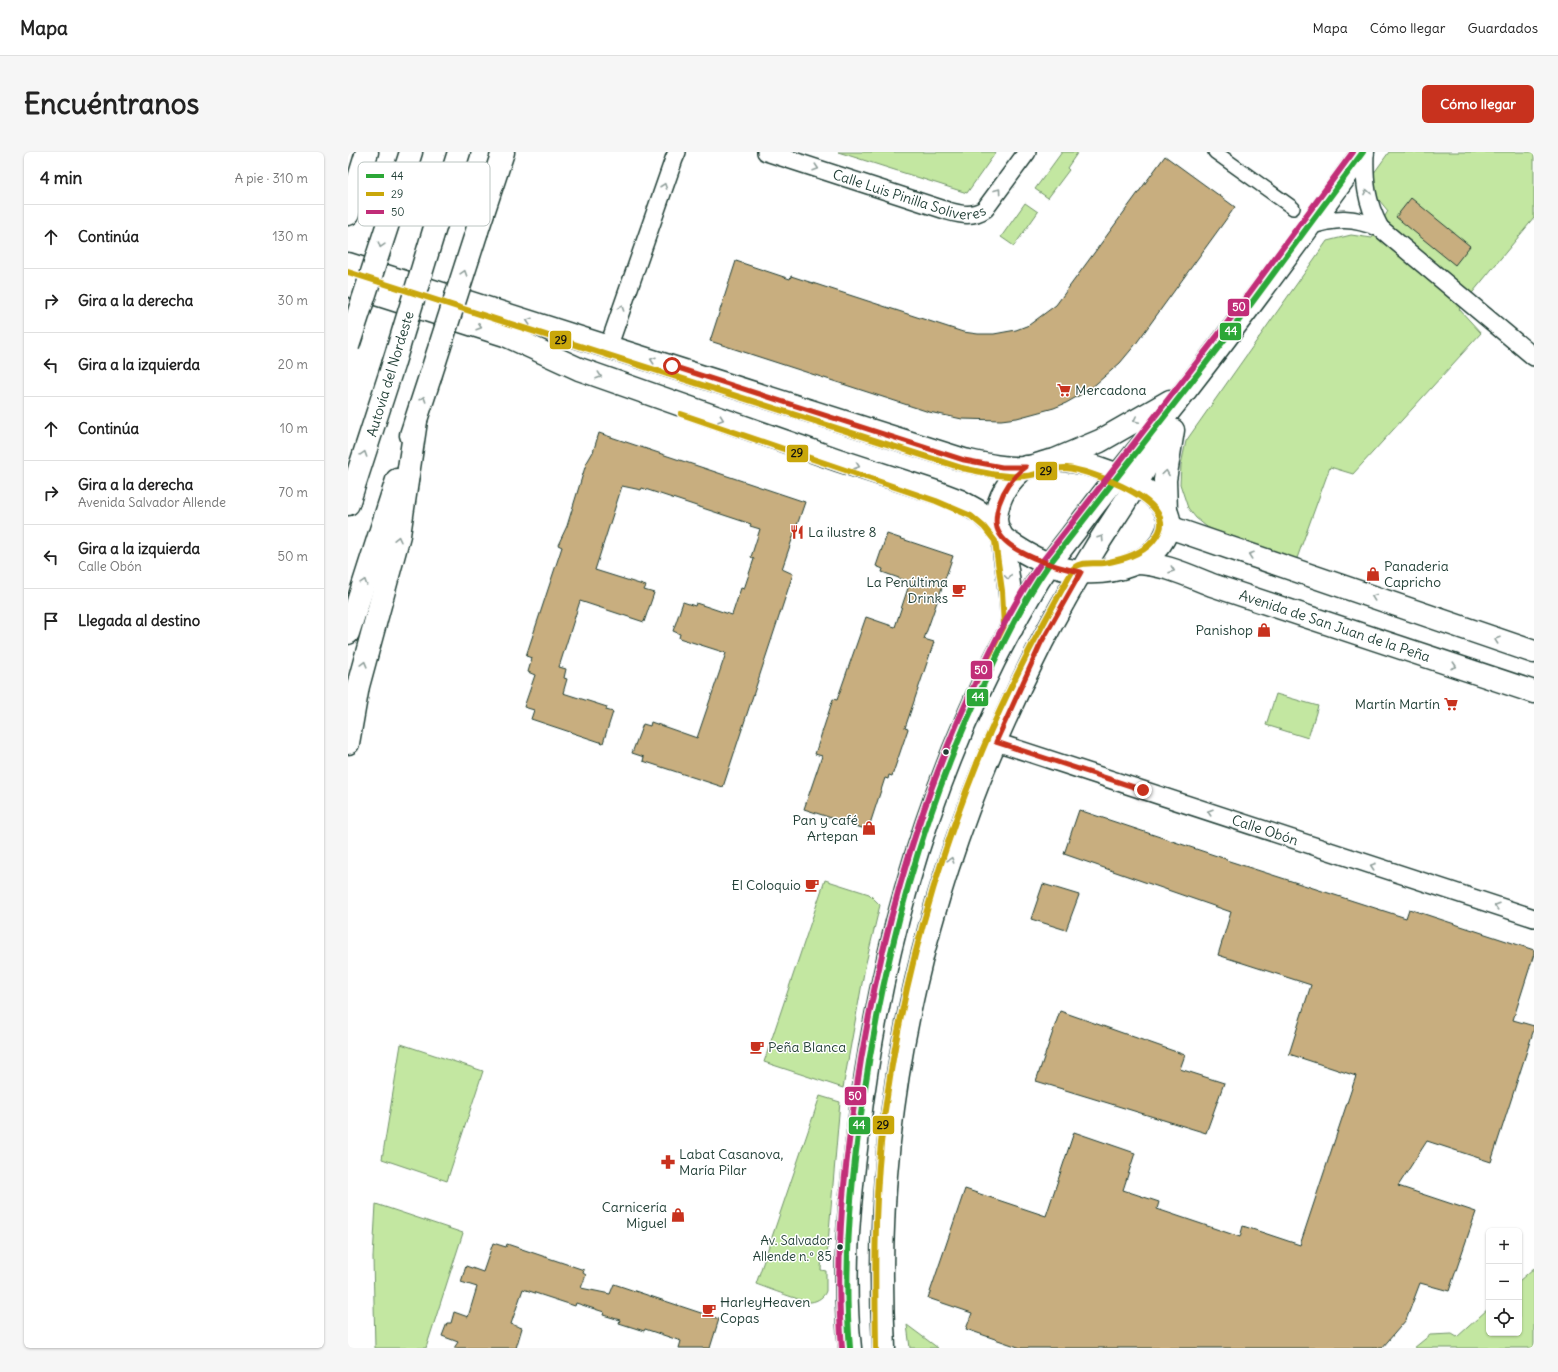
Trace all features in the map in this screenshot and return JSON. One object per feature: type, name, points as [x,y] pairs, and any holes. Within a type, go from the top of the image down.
[{"type":"main road","points":[[364,162],[367,152]]},
{"type":"main road","points":[[408,162],[411,152]]},
{"type":"main road","name":"Autovía del Nordeste","points":[[456,162],[459,152]]},
{"type":"main road","points":[[490,193],[503,152]]},
{"type":"main road","points":[[850,1348],[846,1289],[850,1211],[853,1173],[867,1067],[899,915],[930,815],[968,718],[1012,628],[1049,564],[1116,475],[1182,394],[1364,152]]},
{"type":"main road","points":[[351,204],[358,181]]},
{"type":"main road","points":[[348,346],[387,226]]},
{"type":"main road","name":"Autovía del Nordeste","points":[[348,504],[393,365],[435,226]]},
{"type":"main road","points":[[348,633],[480,226]]},
{"type":"main road","points":[[348,264],[608,345],[964,460],[1002,467],[1026,467],[1053,461],[1100,441],[1182,394]]},
{"type":"main road","name":"Avenida de San Juan de la Peña","points":[[348,285],[505,335],[579,370],[960,501],[978,510],[1000,533],[1024,553],[1049,564],[1081,572],[1107,571],[1134,563],[1153,553],[1164,539],[1168,519]]},
{"type":"main road","points":[[884,1348],[882,1290],[884,1194],[890,1124],[904,1037],[918,967],[938,899],[966,817],[996,742],[1041,643],[1081,572],[1136,485],[1182,394]]},
{"type":"main road","points":[[1168,519],[1164,480],[1169,449],[1182,394]]},
{"type":"main road","points":[[348,743],[358,686],[399,535],[416,421]]},
{"type":"main road","points":[[1053,461],[1075,462],[1116,475],[1136,485],[1157,500],[1168,519],[1534,652]]},
{"type":"main road","points":[[1012,628],[1010,590],[997,510],[1004,492],[1017,473],[1026,467]]},
{"type":"main road","name":"Avenida de San Juan de la Peña","points":[[1134,563],[1152,564],[1168,568],[1212,585],[1534,692]]},
{"type":"street","points":[[608,345],[677,152]]},
{"type":"street","name":"Calle Luis Pinilla Soliveres","points":[[766,152],[948,212],[970,215],[978,214],[985,209],[1027,152]]},
{"type":"street","points":[[1215,152],[1293,208]]},
{"type":"street","points":[[1364,152],[1368,200],[1372,213],[1380,228]]},
{"type":"street","points":[[1309,226],[1326,220],[1339,219],[1366,223],[1380,228],[1534,357]]},
{"type":"street","name":"Calle Obón","points":[[996,742],[1534,918]]},
{"type":"green space","points":[[838,152],[996,152],[967,193]]},
{"type":"green space","points":[[1062,152],[1078,152],[1067,168],[1069,170],[1048,198],[1035,189]]},
{"type":"green space","points":[[1389,152],[1534,152],[1534,218],[1459,309],[1481,333],[1353,474],[1330,467],[1296,561],[1223,535],[1207,527],[1196,518],[1188,508],[1180,484],[1181,465],[1186,441],[1327,241],[1351,235],[1372,238],[1388,211],[1366,184]]},
{"type":"green space","points":[[1025,203],[1038,212],[1014,246],[1001,237]]},
{"type":"green space","points":[[1276,694],[1318,706],[1308,738],[1266,725]]},
{"type":"green space","points":[[825,880],[869,894],[880,905],[865,967],[843,1088],[764,1062]]},
{"type":"green space","points":[[401,1044],[483,1071],[447,1181],[382,1159]]},
{"type":"green space","points":[[820,1096],[840,1102],[827,1255],[822,1255],[821,1270],[826,1271],[826,1291],[824,1295],[816,1301],[811,1302],[756,1284]]},
{"type":"green space","points":[[376,1204],[463,1233],[426,1348],[375,1348],[373,1257]]},
{"type":"green space","points":[[1534,1268],[1534,1348],[1414,1348],[1430,1335],[1452,1334],[1457,1337],[1486,1311],[1486,1336],[1522,1336],[1522,1278]]},
{"type":"green space","points":[[907,1325],[938,1348],[910,1348]]},
{"type":"building","points":[[1165,156],[1235,207],[1135,345],[1120,363],[1089,390],[1054,408],[1017,418],[1001,420],[962,419],[929,412],[710,341],[736,261],[790,279],[791,276],[963,332],[994,334],[1016,330],[1029,325],[1056,305]]},
{"type":"building","points":[[1411,198],[1470,246],[1455,265],[1396,217]]},
{"type":"building","points":[[599,433],[805,502],[782,569],[793,574],[723,787],[643,761],[644,757],[632,753],[643,724],[650,726],[651,722],[697,738],[726,653],[679,638],[680,634],[673,631],[683,602],[695,606],[696,603],[732,615],[741,588],[744,589],[754,559],[751,557],[760,529],[750,526],[751,524],[642,488],[641,490],[622,486],[595,570],[646,586],[644,590],[654,593],[644,622],[580,601],[559,667],[566,669],[564,678],[567,679],[563,693],[607,707],[606,710],[613,712],[603,743],[531,719],[534,710],[524,707],[535,675],[528,672],[532,658],[526,656],[562,547],[558,545],[567,526],[586,464],[593,452]]},
{"type":"building","points":[[887,534],[953,556],[924,639],[934,642],[905,728],[908,729],[892,776],[889,775],[888,779],[885,778],[868,830],[804,809],[822,756],[815,754],[833,699],[837,700],[866,617],[895,627],[910,582],[882,572],[883,569],[876,566]]},
{"type":"building","points":[[1079,810],[1226,860],[1406,918],[1409,909],[1534,950],[1513,1020],[1534,1026],[1534,1029],[1491,1162],[1427,1141],[1398,1186],[1476,1212],[1449,1291],[1420,1283],[1406,1320],[1382,1348],[1021,1348],[966,1329],[972,1313],[928,1298],[965,1189],[1046,1216],[1074,1132],[1135,1153],[1123,1190],[1159,1202],[1157,1209],[1240,1237],[1243,1226],[1300,1245],[1356,1076],[1289,1054],[1311,985],[1218,955],[1231,912],[1064,854]]},
{"type":"building","points":[[1043,884],[1079,895],[1066,930],[1031,919]]},
{"type":"building","points":[[1060,1011],[1185,1055],[1180,1069],[1224,1083],[1206,1133],[1036,1081]]},
{"type":"building","points":[[493,1243],[506,1247],[507,1244],[584,1270],[583,1273],[586,1275],[581,1288],[610,1294],[614,1284],[719,1319],[710,1348],[679,1348],[681,1341],[645,1329],[644,1331],[619,1323],[620,1320],[603,1315],[604,1312],[576,1303],[575,1306],[523,1289],[511,1324],[522,1328],[516,1348],[454,1348],[458,1342],[442,1336],[447,1323],[451,1323],[454,1312],[468,1317],[477,1287],[461,1282],[466,1266],[483,1272]]},
{"type":"transit line","name":"50","points":[[842,1348],[839,1287],[843,1196],[854,1105],[873,994],[900,885],[916,832],[956,726],[1000,631],[1041,563],[1222,330],[1353,152]]},
{"type":"transit line","name":"44","points":[[850,1348],[847,1287],[851,1197],[858,1137],[881,997],[893,942],[924,835],[942,782],[963,730],[1007,636],[1047,567],[1228,335],[1363,152]]},
{"type":"transit line","name":"29","points":[[348,272],[962,468],[1009,476],[1030,475],[1061,468],[1078,470],[1122,486],[1136,494],[1157,512],[1161,522],[1160,529],[1153,541],[1143,550],[1117,560],[1104,563],[1080,564],[1074,568],[1037,635],[992,727],[947,846],[918,943],[906,993],[888,1093],[881,1143],[877,1194],[875,1271],[876,1348]]},
{"type":"transit line","name":"29","points":[[681,414],[936,501],[971,516],[984,527],[995,541],[1002,591],[1004,626],[976,682]]},
{"type":"place","name":"Mercadona","points":[[1064,390]]},
{"type":"place","name":"La ilustre 8","points":[[797,532]]},
{"type":"place","name":"Panaderia Capricho","points":[[1373,574]]},
{"type":"place","name":"La Penúltima Drinks","points":[[959,590]]},
{"type":"place","name":"Panishop","points":[[1264,630]]},
{"type":"place","name":"Martín Martín","points":[[1451,704]]},
{"type":"place","name":"Pan y café Artepan","points":[[869,828]]},
{"type":"place","name":"El Coloquio","points":[[812,885]]},
{"type":"place","name":"Peña Blanca","points":[[757,1047]]},
{"type":"place","name":"Labat Casanova, María Pilar","points":[[668,1162]]},
{"type":"place","name":"Carnicería Miguel","points":[[678,1215]]},
{"type":"place","name":"Av. Salvador Allende n.º 85","points":[[840,1247]]},
{"type":"place","name":"HarleyHeaven Copas","points":[[709,1310]]},
{"type":"route","points":[[672,366],[964,460],[1002,467],[1026,467],[1017,473],[1004,492],[997,510],[996,520],[999,533],[1013,546],[1037,560],[1065,569],[1081,572],[1041,643],[996,742],[1143,790]]}]
